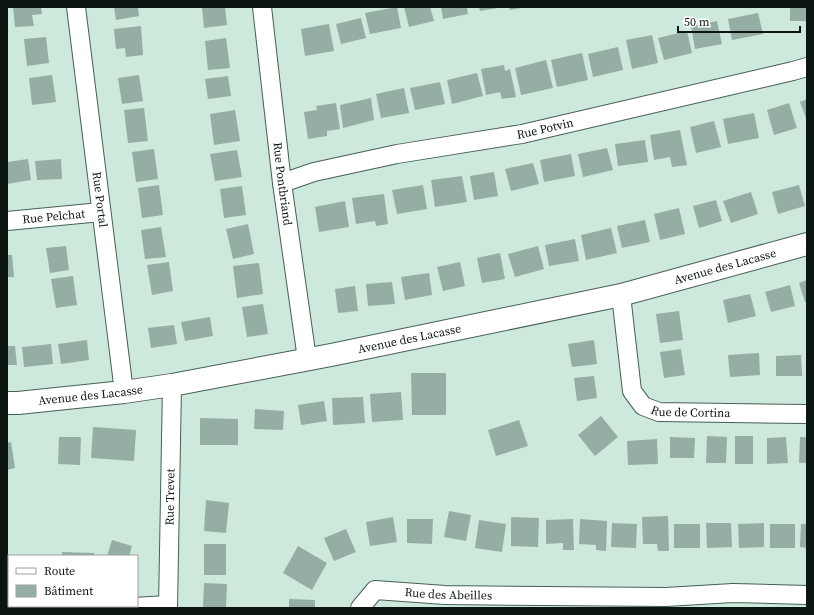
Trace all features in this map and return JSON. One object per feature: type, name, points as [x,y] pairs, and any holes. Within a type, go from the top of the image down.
[{"type":"street","name":"Rue Portal","points":[[76,7],[124,392]]},
{"type":"street","name":"Rue Pontbriand","points":[[262,7],[282,183],[307,359]]},
{"type":"street","name":"Rue Potvin","points":[[282,183],[314,172],[397,154],[522,134],[807,67]]},
{"type":"street","name":"Rue Pelchat","points":[[7,221],[101,212]]},
{"type":"street","name":"Avenue des Lacasse","points":[[7,403],[124,392],[172,385],[307,359],[621,295],[807,244]]},
{"type":"street","name":"Rue de Cortina","points":[[621,295],[632,391],[643,406],[659,412],[807,414]]},
{"type":"street","name":"Rue Trevet","points":[[168,606],[172,385]]},
{"type":"street","name":"Rue des Abeilles","points":[[360,608],[375,590],[544,602],[666,603],[733,593],[807,595]]},
{"type":"street","points":[[116,608],[168,606]]},
{"type":"building","points":[[13,7],[41,7],[42,14],[32,15],[34,26],[15,27]]},
{"type":"building","points":[[114,7],[138,7],[139,16],[116,20]]},
{"type":"building","points":[[202,7],[225,7],[227,25],[204,28]]},
{"type":"building","points":[[397,7],[401,28],[370,34],[365,13]]},
{"type":"building","points":[[404,7],[430,7],[434,21],[409,27]]},
{"type":"building","points":[[441,7],[467,7],[468,14],[443,19]]},
{"type":"building","points":[[479,7],[498,7],[498,8],[480,11]]},
{"type":"building","points":[[509,7],[521,7],[521,8],[510,10]]},
{"type":"building","points":[[790,7],[807,7],[807,21],[790,21]]},
{"type":"building","points":[[758,13],[763,34],[732,40],[728,19]]},
{"type":"building","points":[[361,18],[366,38],[341,44],[336,24]]},
{"type":"building","points":[[717,21],[722,44],[695,49],[691,26]]},
{"type":"building","points":[[329,24],[334,51],[305,56],[301,29]]},
{"type":"building","points":[[141,26],[143,55],[126,57],[125,48],[116,49],[114,29]]},
{"type":"building","points":[[687,31],[692,53],[664,60],[658,38]]},
{"type":"building","points":[[652,35],[658,63],[632,69],[626,40]]},
{"type":"building","points":[[46,37],[49,63],[27,66],[24,39]]},
{"type":"building","points":[[226,38],[230,68],[208,70],[205,41]]},
{"type":"building","points":[[618,47],[623,70],[593,77],[588,54]]},
{"type":"building","points":[[582,53],[588,80],[557,87],[551,60]]},
{"type":"building","points":[[546,60],[553,88],[521,95],[515,68]]},
{"type":"building","points":[[504,65],[505,71],[510,69],[516,97],[502,99],[500,92],[486,95],[481,69]]},
{"type":"building","points":[[477,73],[483,96],[452,104],[447,80]]},
{"type":"building","points":[[52,75],[56,102],[32,105],[29,78]]},
{"type":"building","points":[[139,75],[143,101],[122,104],[118,78]]},
{"type":"building","points":[[228,76],[231,96],[208,99],[205,79]]},
{"type":"building","points":[[440,82],[445,104],[415,110],[410,88]]},
{"type":"building","points":[[404,88],[409,113],[381,118],[376,94]]},
{"type":"building","points":[[371,98],[374,120],[343,128],[340,105]]},
{"type":"building","points":[[807,99],[807,121],[800,102]]},
{"type":"building","points":[[336,103],[340,129],[327,131],[327,136],[308,139],[304,112],[317,110],[316,106]]},
{"type":"building","points":[[789,103],[797,128],[774,135],[767,110]]},
{"type":"building","points":[[144,108],[148,141],[128,143],[124,110]]},
{"type":"building","points":[[235,110],[240,141],[214,145],[210,114]]},
{"type":"building","points":[[754,113],[759,138],[728,144],[723,119]]},
{"type":"building","points":[[714,121],[721,147],[696,153],[690,127]]},
{"type":"building","points":[[680,130],[687,165],[672,167],[670,157],[654,160],[650,135]]},
{"type":"building","points":[[645,140],[648,162],[618,166],[615,144]]},
{"type":"building","points":[[607,148],[613,170],[583,177],[578,154]]},
{"type":"building","points":[[154,149],[158,179],[136,182],[132,152]]},
{"type":"building","points":[[237,150],[242,177],[215,181],[210,154]]},
{"type":"building","points":[[571,154],[575,176],[544,182],[540,160]]},
{"type":"building","points":[[28,159],[31,180],[7,184],[7,162]]},
{"type":"building","points":[[61,159],[62,179],[37,180],[35,161]]},
{"type":"building","points":[[533,163],[539,184],[511,191],[505,169]]},
{"type":"building","points":[[494,172],[498,196],[474,200],[470,176]]},
{"type":"building","points":[[462,176],[467,202],[435,207],[431,180]]},
{"type":"building","points":[[159,185],[163,215],[142,218],[138,188]]},
{"type":"building","points":[[423,185],[427,209],[397,214],[392,190]]},
{"type":"building","points":[[799,185],[805,206],[778,214],[772,192]]},
{"type":"building","points":[[242,186],[246,215],[224,218],[220,189]]},
{"type":"building","points":[[751,192],[758,214],[731,223],[723,201]]},
{"type":"building","points":[[384,194],[388,224],[376,226],[375,221],[356,224],[352,198]]},
{"type":"building","points":[[716,200],[722,221],[699,228],[693,206]]},
{"type":"building","points":[[345,201],[349,227],[319,232],[315,207]]},
{"type":"building","points":[[679,208],[685,234],[660,240],[654,214]]},
{"type":"building","points":[[645,220],[650,242],[622,248],[617,226]]},
{"type":"building","points":[[248,224],[254,254],[233,259],[226,229]]},
{"type":"building","points":[[161,227],[166,257],[145,259],[141,230]]},
{"type":"building","points":[[611,228],[617,253],[586,260],[581,235]]},
{"type":"building","points":[[575,239],[579,261],[549,266],[545,245]]},
{"type":"building","points":[[66,246],[69,270],[50,273],[46,248]]},
{"type":"building","points":[[538,246],[544,269],[515,277],[508,254]]},
{"type":"building","points":[[500,253],[505,279],[482,283],[477,258]]},
{"type":"building","points":[[7,255],[12,255],[14,277],[7,277]]},
{"type":"building","points":[[169,262],[173,291],[152,295],[147,265]]},
{"type":"building","points":[[460,262],[465,286],[443,291],[437,267]]},
{"type":"building","points":[[259,263],[263,294],[237,298],[233,266]]},
{"type":"building","points":[[429,273],[432,295],[405,300],[401,277]]},
{"type":"building","points":[[73,276],[77,305],[56,308],[51,279]]},
{"type":"building","points":[[807,280],[807,302],[805,302],[799,283]]},
{"type":"building","points":[[392,282],[395,304],[368,306],[366,284]]},
{"type":"building","points":[[790,285],[795,306],[771,312],[765,292]]},
{"type":"building","points":[[355,286],[358,311],[338,313],[335,289]]},
{"type":"building","points":[[750,294],[756,316],[728,323],[723,300]]},
{"type":"building","points":[[263,304],[268,334],[247,337],[242,307]]},
{"type":"building","points":[[679,311],[683,340],[660,343],[656,314]]},
{"type":"building","points":[[210,317],[213,336],[185,341],[181,322]]},
{"type":"building","points":[[174,325],[177,344],[151,348],[148,328]]},
{"type":"building","points":[[87,340],[89,360],[61,364],[58,344]]},
{"type":"building","points":[[594,340],[597,364],[572,367],[568,344]]},
{"type":"building","points":[[51,344],[53,364],[24,367],[22,347]]},
{"type":"building","points":[[7,346],[15,346],[17,365],[7,365]]},
{"type":"building","points":[[681,349],[685,375],[664,378],[660,352]]},
{"type":"building","points":[[759,353],[760,375],[730,377],[728,355]]},
{"type":"building","points":[[801,355],[802,376],[776,376],[776,356]]},
{"type":"building","points":[[411,373],[446,373],[446,415],[412,415]]},
{"type":"building","points":[[594,376],[597,398],[577,401],[574,378]]},
{"type":"building","points":[[401,392],[403,420],[372,422],[370,394]]},
{"type":"building","points":[[363,397],[365,423],[333,425],[332,398]]},
{"type":"building","points":[[324,401],[327,421],[301,425],[298,405]]},
{"type":"building","points":[[255,409],[284,411],[283,430],[254,429]]},
{"type":"building","points":[[601,416],[618,437],[595,456],[578,435]]},
{"type":"building","points":[[200,418],[238,419],[238,445],[200,445]]},
{"type":"building","points":[[519,420],[528,446],[496,456],[488,430]]},
{"type":"building","points":[[93,427],[136,430],[134,461],[91,458]]},
{"type":"building","points":[[707,436],[727,437],[726,463],[706,463]]},
{"type":"building","points":[[735,436],[753,436],[753,464],[735,464]]},
{"type":"building","points":[[59,437],[81,437],[80,465],[58,464]]},
{"type":"building","points":[[670,437],[695,438],[694,458],[670,458]]},
{"type":"building","points":[[786,437],[788,463],[767,464],[767,438]]},
{"type":"building","points":[[800,437],[807,437],[807,463],[799,463]]},
{"type":"building","points":[[657,439],[658,464],[628,465],[627,441]]},
{"type":"building","points":[[11,442],[15,468],[7,470],[7,443]]},
{"type":"building","points":[[206,500],[229,503],[226,533],[204,531]]},
{"type":"building","points":[[449,511],[471,515],[466,541],[444,537]]},
{"type":"building","points":[[668,516],[669,551],[658,551],[657,544],[643,544],[642,517]]},
{"type":"building","points":[[393,517],[397,542],[370,546],[366,522]]},
{"type":"building","points":[[511,517],[539,518],[538,547],[511,546]]},
{"type":"building","points":[[407,519],[433,519],[432,544],[407,543]]},
{"type":"building","points":[[573,519],[574,550],[563,550],[563,543],[546,544],[546,520]]},
{"type":"building","points":[[580,519],[607,521],[606,551],[596,550],[596,545],[579,544]]},
{"type":"building","points":[[479,520],[506,524],[502,552],[475,548]]},
{"type":"building","points":[[612,523],[637,524],[636,548],[611,547]]},
{"type":"building","points":[[706,523],[731,523],[732,547],[707,548]]},
{"type":"building","points":[[764,523],[764,547],[739,548],[738,524]]},
{"type":"building","points":[[674,524],[700,524],[700,548],[674,548]]},
{"type":"building","points":[[770,524],[795,524],[795,548],[770,548]]},
{"type":"building","points":[[801,524],[807,524],[807,548],[800,547]]},
{"type":"building","points":[[346,529],[356,552],[334,561],[324,538]]},
{"type":"building","points":[[112,540],[132,546],[129,555],[107,555]]},
{"type":"building","points":[[204,544],[226,544],[226,575],[204,575]]},
{"type":"building","points":[[298,546],[327,563],[312,590],[283,573]]},
{"type":"building","points":[[62,552],[94,553],[94,555],[62,555]]},
{"type":"building","points":[[204,583],[227,584],[226,608],[203,608]]},
{"type":"building","points":[[289,599],[315,600],[315,608],[289,608]]}]
